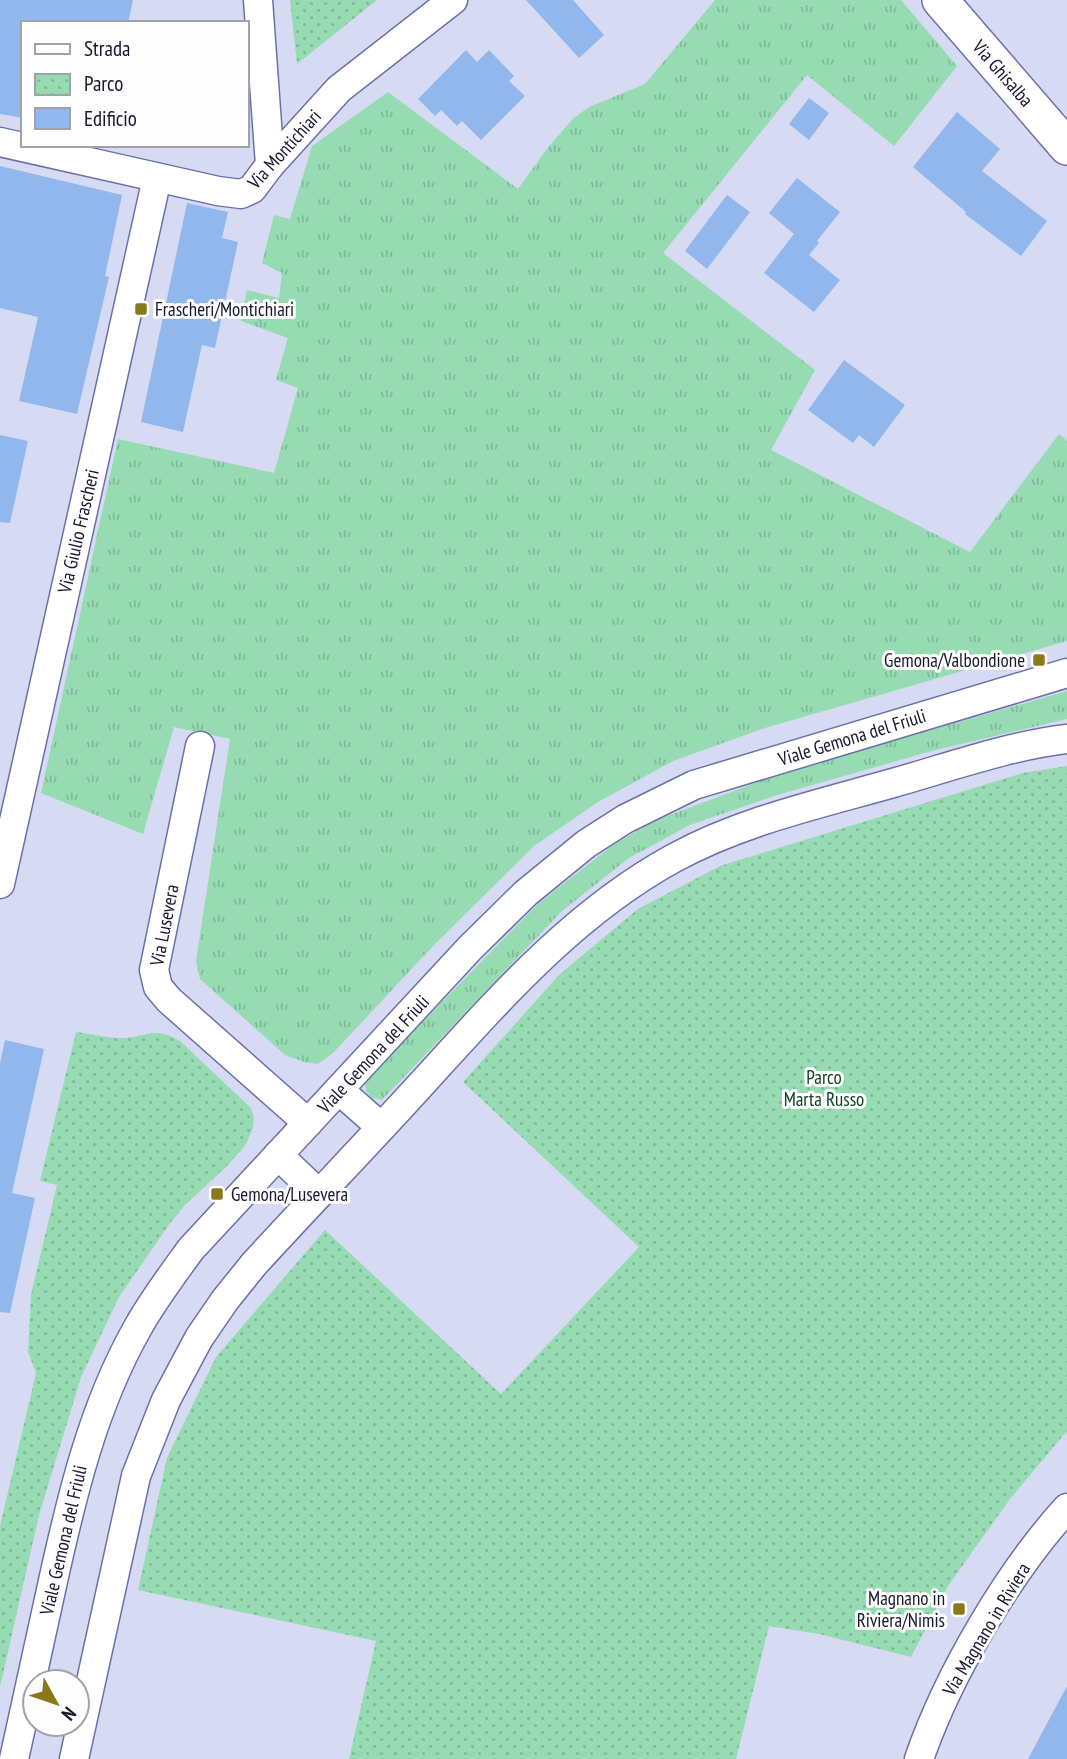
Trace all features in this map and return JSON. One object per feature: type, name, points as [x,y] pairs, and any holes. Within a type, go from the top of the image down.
[{"type":"street","points":[[258,0],[270,165]]},
{"type":"street","name":"Via Montichiari","points":[[22,147],[218,191],[245,193],[252,189],[270,165],[339,89],[453,0]]},
{"type":"street","name":"Via Ghisalba","points":[[940,0],[1067,147]]},
{"type":"street","name":"Via Montichiari","points":[[0,142],[21,147]]},
{"type":"street","name":"Via Giulio Frascheri","points":[[0,884],[158,178]]},
{"type":"street","name":"Viale Gemona del Friuli","points":[[13,1759],[69,1507],[96,1419],[135,1331],[161,1289],[191,1250],[470,948],[559,864],[625,819],[667,797],[724,775],[1067,673]]},
{"type":"street","points":[[74,1759],[133,1487],[166,1400],[199,1338],[225,1300],[263,1254],[529,968],[593,911],[652,870],[698,846],[776,817],[972,761],[1067,739]]},
{"type":"street","name":"Via Lusevera","points":[[200,746],[154,970],[158,987],[169,1000],[308,1123]]},
{"type":"street","points":[[339,1090],[381,1128]]},
{"type":"street","points":[[278,1155],[320,1194]]},
{"type":"street","name":"Via Magnano in Riviera","points":[[919,1759],[954,1677],[994,1609],[1042,1538],[1067,1508]]},
{"type":"green space","points":[[290,0],[377,0],[297,64]]},
{"type":"green space","points":[[715,0],[901,0],[957,66],[894,146],[807,75],[663,253],[815,370],[771,450],[970,552],[1059,434],[1067,441],[1067,641],[765,728],[673,761],[598,802],[534,846],[434,945],[333,1053],[318,1064],[285,1055],[200,979],[196,961],[230,739],[174,727],[143,834],[41,793],[118,439],[274,473],[298,388],[276,380],[288,338],[241,321],[247,290],[279,298],[282,273],[262,263],[274,215],[290,219],[312,146],[388,92],[518,189],[549,146],[574,118],[589,107],[645,84]]},
{"type":"green space","points":[[1067,691],[1067,719],[932,751],[777,795],[690,825],[629,858],[562,911],[382,1100],[372,1098],[366,1091],[365,1082],[371,1074],[540,902],[613,845],[654,821],[782,773]]},
{"type":"green space","name":"Parco Marta Russo","points":[[1067,766],[1067,1431],[1010,1499],[948,1586],[911,1657],[819,1634],[769,1626],[736,1759],[349,1759],[376,1641],[138,1590],[167,1458],[216,1357],[325,1230],[501,1394],[639,1247],[463,1082],[560,974],[638,909],[720,866],[1023,773]]},
{"type":"green space","points":[[76,1032],[120,1038],[159,1033],[180,1041],[251,1108],[253,1128],[245,1146],[184,1206],[168,1226],[119,1297],[81,1377],[39,1515],[0,1687],[0,1526],[36,1373],[28,1352],[31,1295],[57,1185],[40,1181]]},
{"type":"building","points":[[0,0],[133,0],[128,21],[21,21],[21,118],[0,114]]},
{"type":"building","points":[[526,0],[573,0],[604,35],[579,58]]},
{"type":"building","points":[[466,50],[477,62],[489,50],[514,76],[509,81],[525,96],[481,140],[462,121],[457,126],[441,110],[435,116],[418,99]]},
{"type":"building","points":[[809,98],[829,113],[809,140],[789,124]]},
{"type":"building","points":[[957,112],[1000,149],[982,171],[1047,221],[1021,256],[965,214],[966,212],[913,167]]},
{"type":"building","points":[[0,166],[122,195],[105,276],[109,277],[77,414],[19,401],[38,317],[0,308]]},
{"type":"building","points":[[797,178],[840,212],[809,255],[840,280],[814,312],[764,273],[794,234],[769,213]]},
{"type":"building","points":[[727,195],[750,212],[707,269],[685,251]]},
{"type":"building","points":[[187,203],[228,212],[222,238],[238,242],[215,348],[202,345],[183,432],[141,422]]},
{"type":"building","points":[[844,360],[905,405],[874,447],[859,435],[853,443],[808,410]]},
{"type":"building","points":[[0,435],[28,441],[10,523],[0,522]]},
{"type":"building","points":[[5,1040],[44,1049],[12,1193],[35,1198],[10,1313],[0,1312],[0,1063]]},
{"type":"building","points":[[1067,1686],[1067,1759],[1028,1759]]},
{"type":"place","name":"Frascheri/Montichiari","points":[[141,309]]},
{"type":"place","name":"Gemona/Valbondione","points":[[1039,660]]},
{"type":"place","name":"Gemona/Lusevera","points":[[217,1194]]},
{"type":"place","name":"Magnano in Riviera/Nimis","points":[[959,1609]]}]
